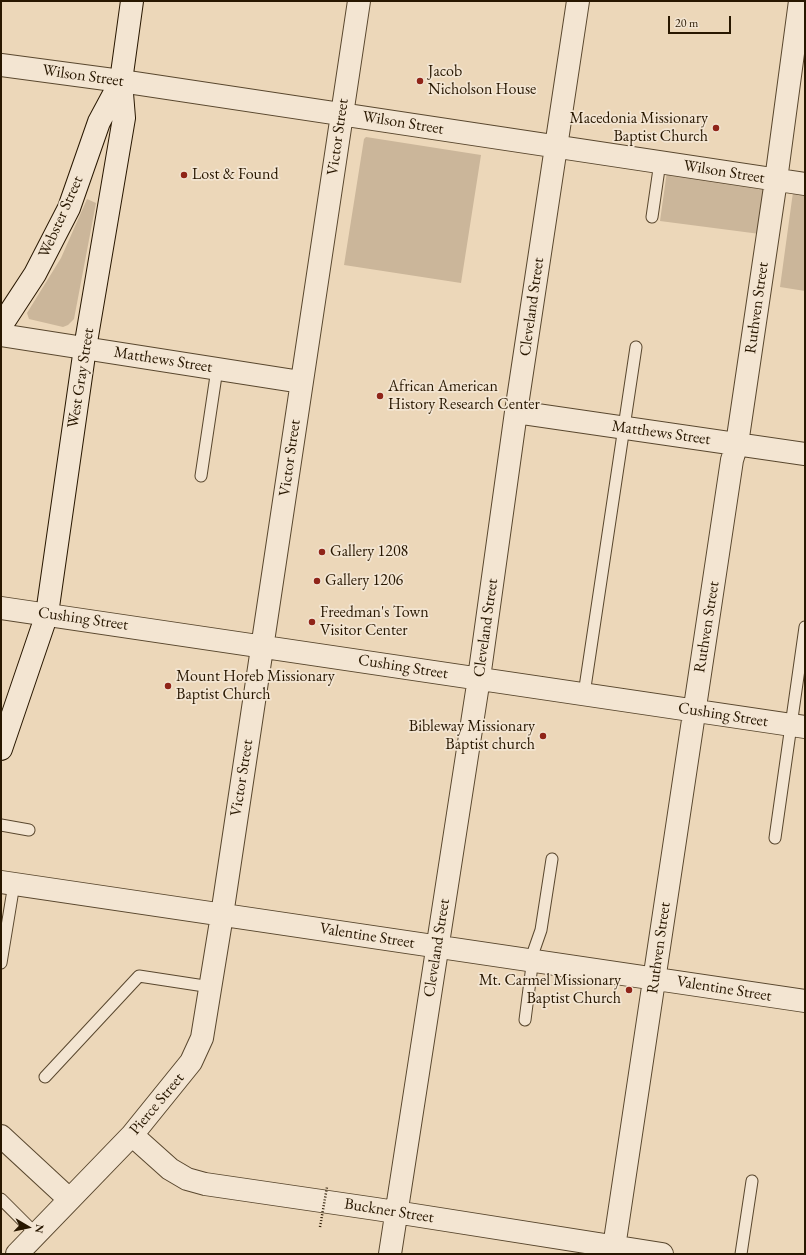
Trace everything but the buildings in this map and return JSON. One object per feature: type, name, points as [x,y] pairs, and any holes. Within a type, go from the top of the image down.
[{"type":"street","name":"West Gray Street","points":[[1,750],[47,614],[85,348],[124,118],[121,81],[132,1]]},
{"type":"street","name":"Victor Street","points":[[222,914],[359,1]]},
{"type":"street","name":"Cleveland Street","points":[[390,1254],[479,678],[516,412],[578,1]]},
{"type":"street","name":"Ruthven Street","points":[[613,1250],[732,460],[737,444],[776,180],[800,1]]},
{"type":"street","name":"Wilson Street","points":[[1,65],[121,81],[805,184]]},
{"type":"street","name":"Webster Street","points":[[1,326],[35,274],[69,208],[99,122],[121,81]]},
{"type":"street","name":"Matthews Street","points":[[1,336],[301,382]]},
{"type":"street","name":"Matthews Street","points":[[516,412],[805,454]]},
{"type":"street","name":"Cushing Street","points":[[1,608],[798,726]]},
{"type":"street","name":"Valentine Street","points":[[8,883],[805,1001]]},
{"type":"street","name":"Pierce Street","points":[[17,1254],[132,1135],[191,1062],[202,1038],[222,914]]},
{"type":"street","name":"Buckner Street","points":[[132,1135],[170,1169],[187,1179],[205,1184],[397,1212],[613,1250],[662,1254]]},
{"type":"street","points":[[1,1136],[69,1199]]},
{"type":"lane","points":[[652,217],[660,162]]},
{"type":"lane","points":[[584,694],[636,347]]},
{"type":"lane","points":[[201,476],[217,369]]},
{"type":"lane","points":[[775,838],[798,726],[805,627]]},
{"type":"lane","points":[[1,825],[29,830]]},
{"type":"lane","points":[[525,1020],[533,960],[541,930],[552,859]]},
{"type":"lane","points":[[1,963],[8,883]]},
{"type":"lane","points":[[46,1077],[139,976],[211,987]]},
{"type":"lane","points":[[740,1254],[752,1181]]},
{"type":"lane","points":[[1,1199],[36,1234]]},
{"type":"path","points":[[320,1227],[327,1187]]},
{"type":"shaded area","points":[[366,137],[481,155],[461,283],[344,265],[364,139]]},
{"type":"shaded area","points":[[667,171],[757,183],[766,190],[760,234],[660,221]]},
{"type":"shaded area","points":[[793,192],[805,193],[805,291],[780,287]]},
{"type":"shaded area","points":[[87,199],[96,203],[74,319],[68,325],[63,327],[29,319],[27,313],[61,258]]},
{"type":"place","name":"Jacob Nicholson House","points":[[420,81]]},
{"type":"place","name":"Macedonia Missionary Baptist Church","points":[[716,128]]},
{"type":"place","name":"Lost & Found","points":[[184,175]]},
{"type":"place","name":"African American History Research Center","points":[[380,396]]},
{"type":"place","name":"Gallery 1208","points":[[322,552]]},
{"type":"place","name":"Gallery 1206","points":[[317,581]]},
{"type":"place","name":"Freedman's Town Visitor Center","points":[[312,622]]},
{"type":"place","name":"Mount Horeb Missionary Baptist Church","points":[[168,686]]},
{"type":"place","name":"Bibleway Missionary Baptist church","points":[[543,736]]},
{"type":"place","name":"Mt. Carmel Missionary Baptist Church","points":[[629,990]]}]
